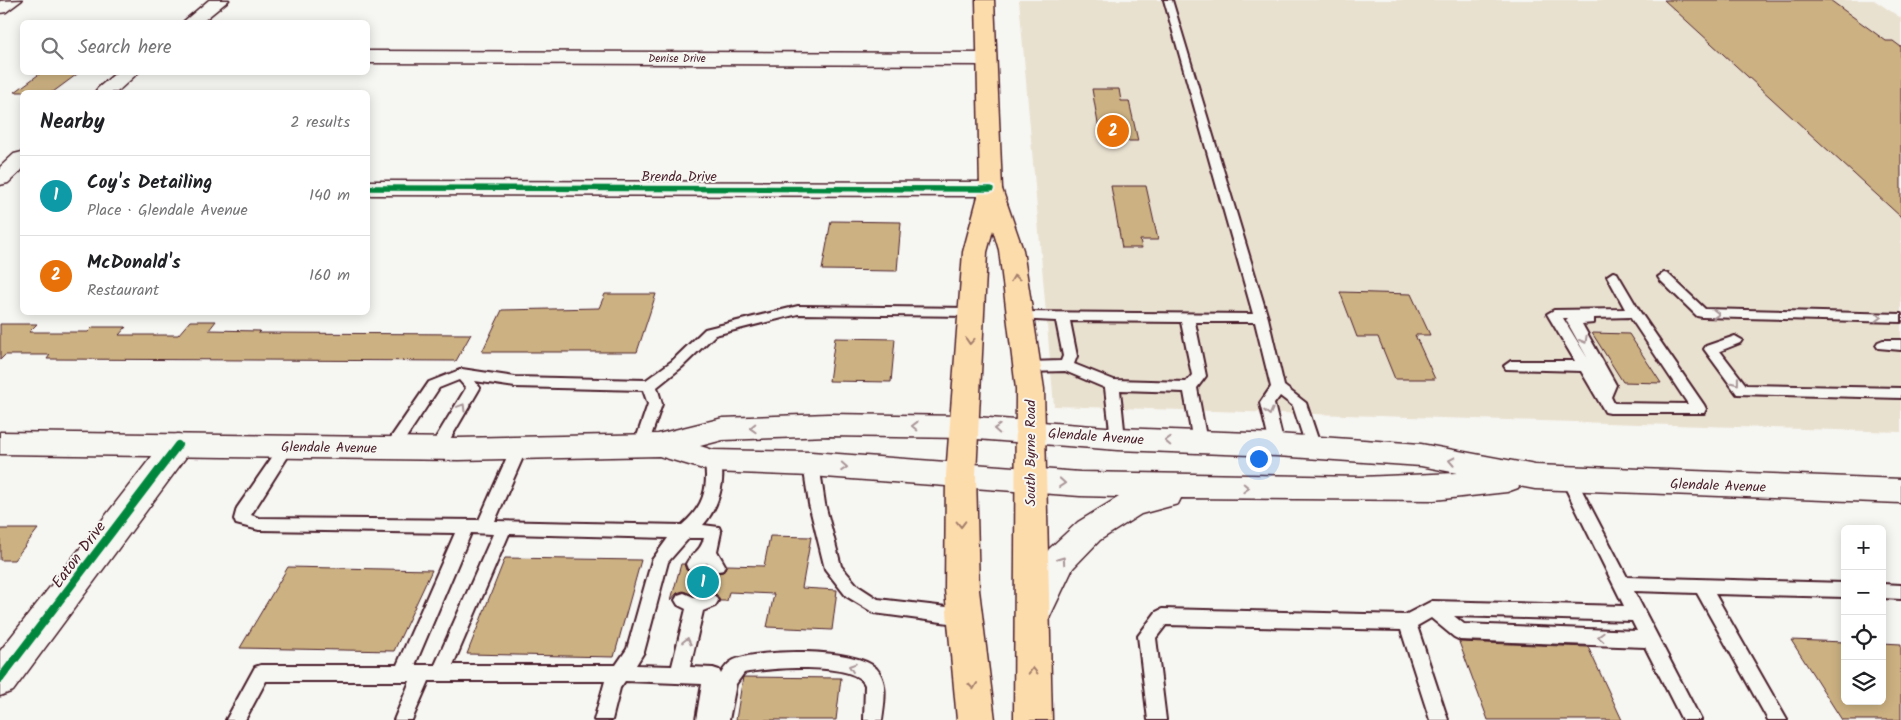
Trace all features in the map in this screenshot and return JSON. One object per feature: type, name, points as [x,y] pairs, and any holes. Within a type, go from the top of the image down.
[{"type":"main road","points":[[0,8],[13,0]]},
{"type":"main road","points":[[195,20],[220,0]]},
{"type":"main road","name":"South Byrne Road","points":[[985,0],[991,190],[1011,250],[1028,367],[1033,720]]},
{"type":"main road","name":"Denise Drive","points":[[370,57],[986,58]]},
{"type":"main road","points":[[108,90],[126,75]]},
{"type":"main road","points":[[0,178],[20,161]]},
{"type":"main road","points":[[0,187],[20,187]]},
{"type":"main road","name":"Brenda Drive","points":[[370,188],[991,190]]},
{"type":"main road","name":"South Byrne Road","points":[[976,720],[962,590],[961,475],[975,252],[991,190]]},
{"type":"main road","name":"Glendale Avenue","points":[[0,443],[391,449],[519,448],[649,445],[723,429],[828,425],[964,427],[1118,439],[1277,445],[1421,455],[1535,477],[1901,491]]},
{"type":"main road","name":"Eaton Drive","points":[[0,679],[178,445]]},
{"type":"main road","name":"Glendale Avenue","points":[[649,445],[713,461],[811,464],[1080,484],[1296,490],[1434,488],[1535,477]]},
{"type":"main road","points":[[1032,618],[1061,559],[1089,531],[1132,504],[1197,487]]},
{"type":"lane","points":[[1168,0],[1261,318],[1278,388],[1299,403],[1313,448]]},
{"type":"lane","points":[[1613,276],[1634,313],[1699,409],[1610,408],[1554,314],[1634,313]]},
{"type":"lane","points":[[1664,277],[1702,313],[1901,318]]},
{"type":"lane","points":[[391,449],[434,386],[462,374],[515,382],[649,385],[677,364],[710,332],[798,310],[868,309],[971,312]]},
{"type":"lane","points":[[1604,397],[1609,384],[1573,320],[1607,319],[1615,313]]},
{"type":"lane","points":[[1020,316],[1261,318]]},
{"type":"lane","points":[[1062,316],[1070,356],[1066,366]]},
{"type":"lane","points":[[1187,317],[1199,376],[1190,387],[1200,442]]},
{"type":"lane","points":[[1735,340],[1711,350],[1742,390],[1901,393]]},
{"type":"lane","points":[[1883,345],[1901,345]]},
{"type":"lane","points":[[1028,367],[1066,366],[1112,384],[1190,387]]},
{"type":"lane","points":[[1511,366],[1585,366]]},
{"type":"lane","points":[[437,449],[473,388],[462,374]]},
{"type":"lane","points":[[1112,384],[1118,439]]},
{"type":"lane","points":[[649,385],[655,404],[649,445]]},
{"type":"lane","points":[[1277,445],[1267,402],[1278,388]]},
{"type":"lane","points":[[287,446],[243,512],[242,518],[259,524],[466,526],[713,532],[713,558],[694,564]]},
{"type":"lane","points":[[484,527],[519,448]]},
{"type":"lane","points":[[602,720],[612,685],[635,652],[660,560],[666,548],[704,515],[710,503],[713,489],[713,461]]},
{"type":"lane","points":[[811,464],[816,504],[833,569],[852,591],[874,606],[965,618]]},
{"type":"lane","points":[[1569,479],[1692,720]]},
{"type":"lane","points":[[402,673],[466,526]]},
{"type":"lane","points":[[403,720],[432,673],[504,528]]},
{"type":"lane","points":[[1623,584],[1841,590]]},
{"type":"lane","points":[[1702,586],[1778,720]]},
{"type":"lane","points":[[1886,591],[1901,592]]},
{"type":"lane","points":[[679,675],[696,602]]},
{"type":"lane","points":[[1157,720],[1147,636],[1162,617],[1407,623],[1432,608],[1637,614]]},
{"type":"lane","points":[[1432,608],[1460,632],[1650,639]]},
{"type":"lane","points":[[1407,623],[1439,720]]},
{"type":"lane","points":[[720,720],[729,677],[738,667],[764,662],[842,663],[870,674],[874,683],[873,720]]},
{"type":"lane","points":[[235,720],[261,673],[713,676],[705,720]]},
{"type":"shaded area","points":[[1019,0],[1874,0],[1901,18],[1901,432],[1054,406]]},
{"type":"building","points":[[1664,0],[1830,0],[1886,41],[1893,41],[1901,47],[1901,217]]},
{"type":"building","points":[[38,75],[76,75],[56,90],[20,90],[20,92],[15,92]]},
{"type":"building","points":[[1092,89],[1119,89],[1121,101],[1129,101],[1138,141],[1101,141]]},
{"type":"building","points":[[1111,186],[1146,186],[1158,240],[1140,240],[1142,248],[1122,248]]},
{"type":"building","points":[[831,221],[901,222],[897,271],[822,270]]},
{"type":"building","points":[[1340,292],[1411,294],[1430,335],[1415,335],[1435,379],[1395,379],[1378,337],[1357,337]]},
{"type":"building","points":[[605,294],[656,294],[637,352],[482,352],[502,310],[599,308]]},
{"type":"building","points":[[190,321],[216,321],[209,330],[260,331],[258,333],[471,334],[456,361],[47,359],[50,355],[5,355],[0,360],[0,324],[37,324],[29,332],[88,332],[93,327],[126,327],[119,335],[178,335]]},
{"type":"building","points":[[1592,333],[1629,334],[1661,383],[1623,382]]},
{"type":"building","points":[[835,338],[895,339],[891,382],[829,381]]},
{"type":"building","points":[[0,529],[38,529],[14,560],[0,560]]},
{"type":"building","points":[[770,536],[811,537],[802,588],[837,590],[832,630],[767,627],[774,594],[729,592],[727,601],[720,601],[717,595],[710,592],[696,596],[683,591],[677,593],[671,600],[681,564],[684,564],[686,570],[693,573],[706,566],[710,571],[717,573],[723,572],[727,565],[764,566]]},
{"type":"building","points":[[505,558],[641,560],[614,657],[467,654]]},
{"type":"building","points":[[288,567],[432,570],[394,651],[240,648]]},
{"type":"building","points":[[1791,640],[1841,642],[1841,705],[1886,705],[1886,643],[1901,644],[1901,720],[1842,720]]},
{"type":"building","points":[[1459,642],[1588,647],[1622,720],[1488,720]]},
{"type":"building","points":[[743,677],[841,678],[836,720],[736,720]]},
{"type":"cycle path","points":[[370,188],[991,189]]},
{"type":"cycle path","points":[[0,679],[178,445]]},
{"type":"place","name":"McDonald's","points":[[1113,131]]},
{"type":"place","name":"Coy's Detailing","points":[[703,582]]}]
